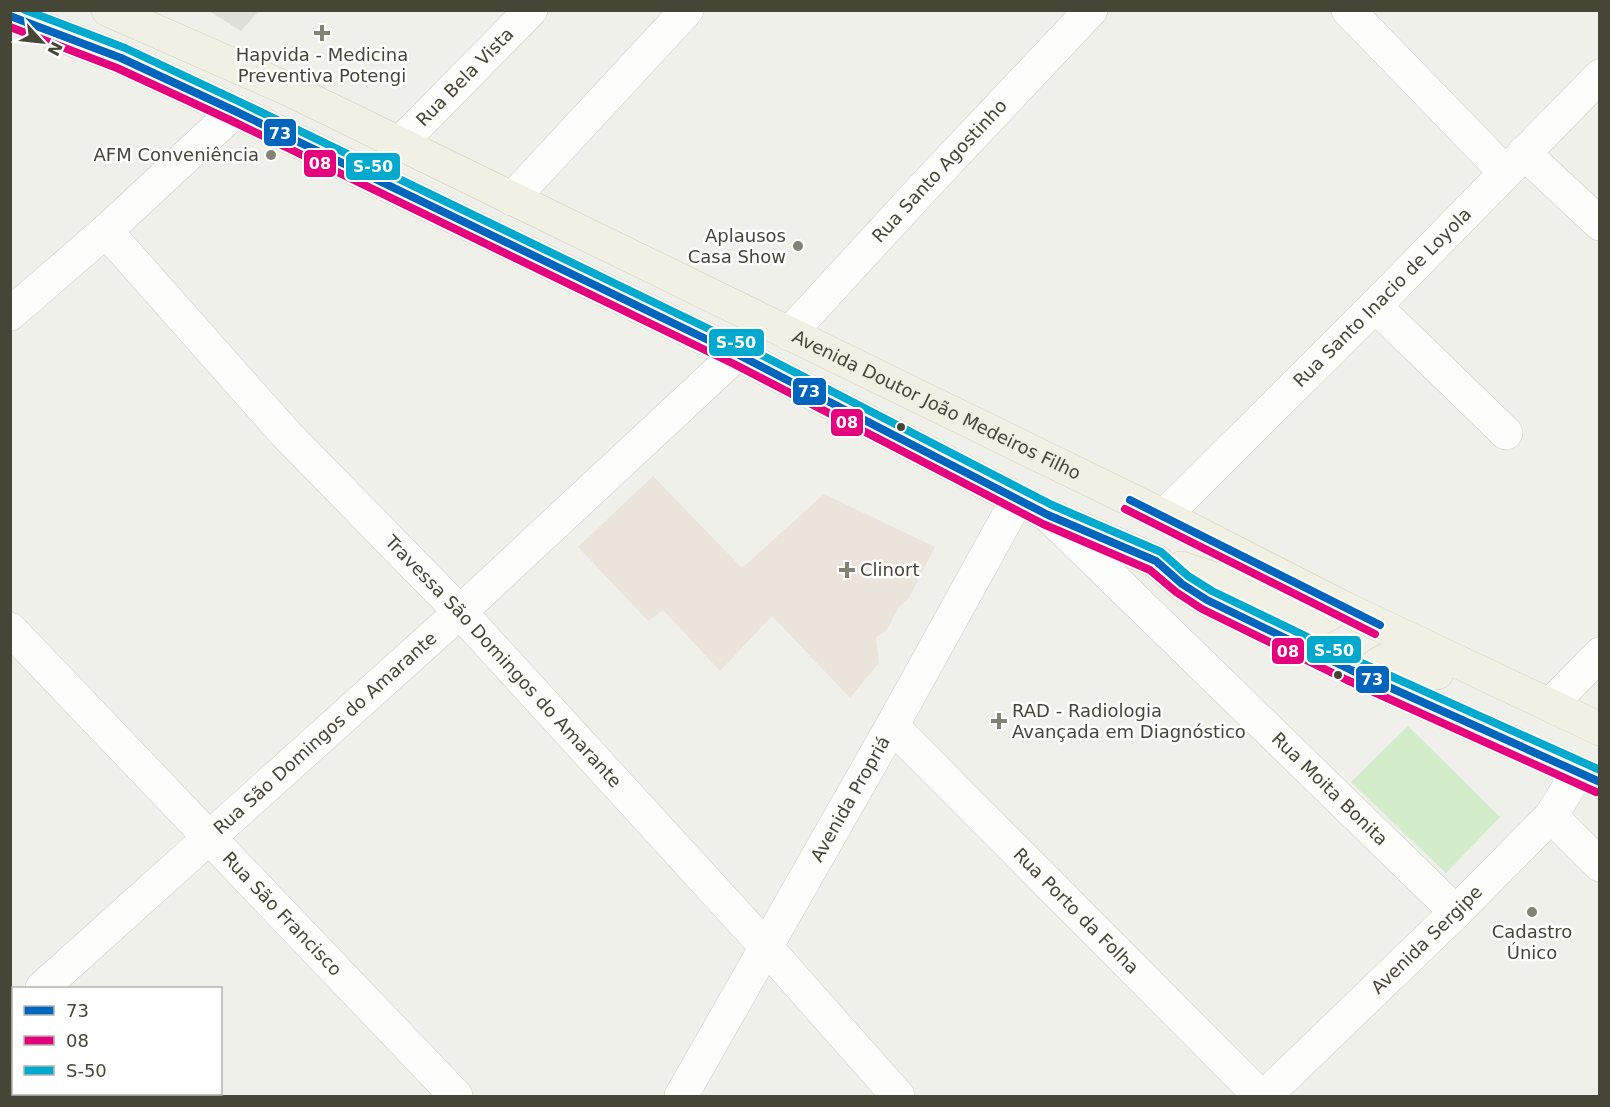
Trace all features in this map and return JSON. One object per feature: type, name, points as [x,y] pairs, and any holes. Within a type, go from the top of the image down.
[{"type":"main road","name":"Avenida Doutor João Medeiros Filho","points":[[108,10],[290,90],[1164,516],[1342,607],[1599,729]]},
{"type":"main road","points":[[10,16],[121,58],[235,111],[737,354],[1048,515],[1156,561],[1229,584],[1305,620],[1316,621],[1342,607]]},
{"type":"main road","points":[[1156,561],[1182,584],[1207,600],[1363,675],[1589,777]]},
{"type":"main road","points":[[1363,675],[1390,657],[1401,657],[1485,696],[1513,702],[1550,705]]},
{"type":"street","name":"Rua Bela Vista","points":[[399,144],[531,10]]},
{"type":"street","points":[[512,199],[687,10]]},
{"type":"street","points":[[1348,10],[1515,162],[1599,224]]},
{"type":"street","name":"Rua Santo Agostinho","points":[[789,334],[1086,12]]},
{"type":"street","name":"Rua Santo Inacio de Loyola","points":[[1164,516],[1375,306],[1599,76]]},
{"type":"street","points":[[10,314],[106,231],[235,111]]},
{"type":"street","name":"Travessa São Domingos do Amarante","points":[[106,231],[285,433],[460,612],[766,947],[898,1096]]},
{"type":"street","points":[[1375,306],[1506,433]]},
{"type":"street","name":"Rua São Domingos do Amarante","points":[[43,987],[460,612],[737,354]]},
{"type":"street","name":"Avenida Propriá","points":[[681,1096],[892,726],[1017,500]]},
{"type":"street","name":"Rua Moita Bonita","points":[[1048,515],[1456,912]]},
{"type":"street","name":"Rua São Francisco","points":[[10,629],[456,1096]]},
{"type":"street","points":[[1550,705],[1599,654]]},
{"type":"street","name":"Rua Porto da Folha","points":[[892,726],[1263,1096]]},
{"type":"street","name":"Avenida Sergipe","points":[[1263,1096],[1456,912],[1589,777]]},
{"type":"street","points":[[1551,816],[1599,865]]},
{"type":"shaded area","points":[[209,11],[259,11],[241,31]]},
{"type":"shaded area","points":[[653,476],[742,568],[824,494],[935,547],[909,598],[899,607],[886,631],[876,637],[879,663],[850,698],[772,616],[720,671],[663,610],[648,621],[578,547]]},
{"type":"green space","points":[[1408,726],[1500,817],[1446,873],[1351,782]]},
{"type":"transit line","name":"S-50","points":[[25,10],[125,48],[240,102],[742,345],[1052,505],[1161,552],[1188,576],[1212,591],[1355,660],[1600,770]]},
{"type":"transit line","name":"73","points":[[10,16],[121,58],[235,111],[737,354],[1048,515],[1156,561],[1182,584],[1207,600],[1351,670],[1600,782]]},
{"type":"transit line","name":"08","points":[[10,27],[117,68],[230,120],[732,363],[1043,524],[1150,570],[1176,592],[1202,609],[1347,680],[1596,792]]},
{"type":"transit line","name":"73","points":[[1130,500],[1380,625]]},
{"type":"transit line","name":"08","points":[[1125,509],[1375,634]]},
{"type":"place","name":"Hapvida - Medicina Preventiva Potengi","points":[[322,33]]},
{"type":"place","name":"AFM Conveniência","points":[[271,155]]},
{"type":"place","name":"Aplausos Casa Show","points":[[798,246]]},
{"type":"place","name":"Clinort","points":[[847,570]]},
{"type":"place","name":"RAD - Radiologia Avançada em Diagnóstico","points":[[999,721]]},
{"type":"place","name":"Cadastro Único","points":[[1532,912]]}]
